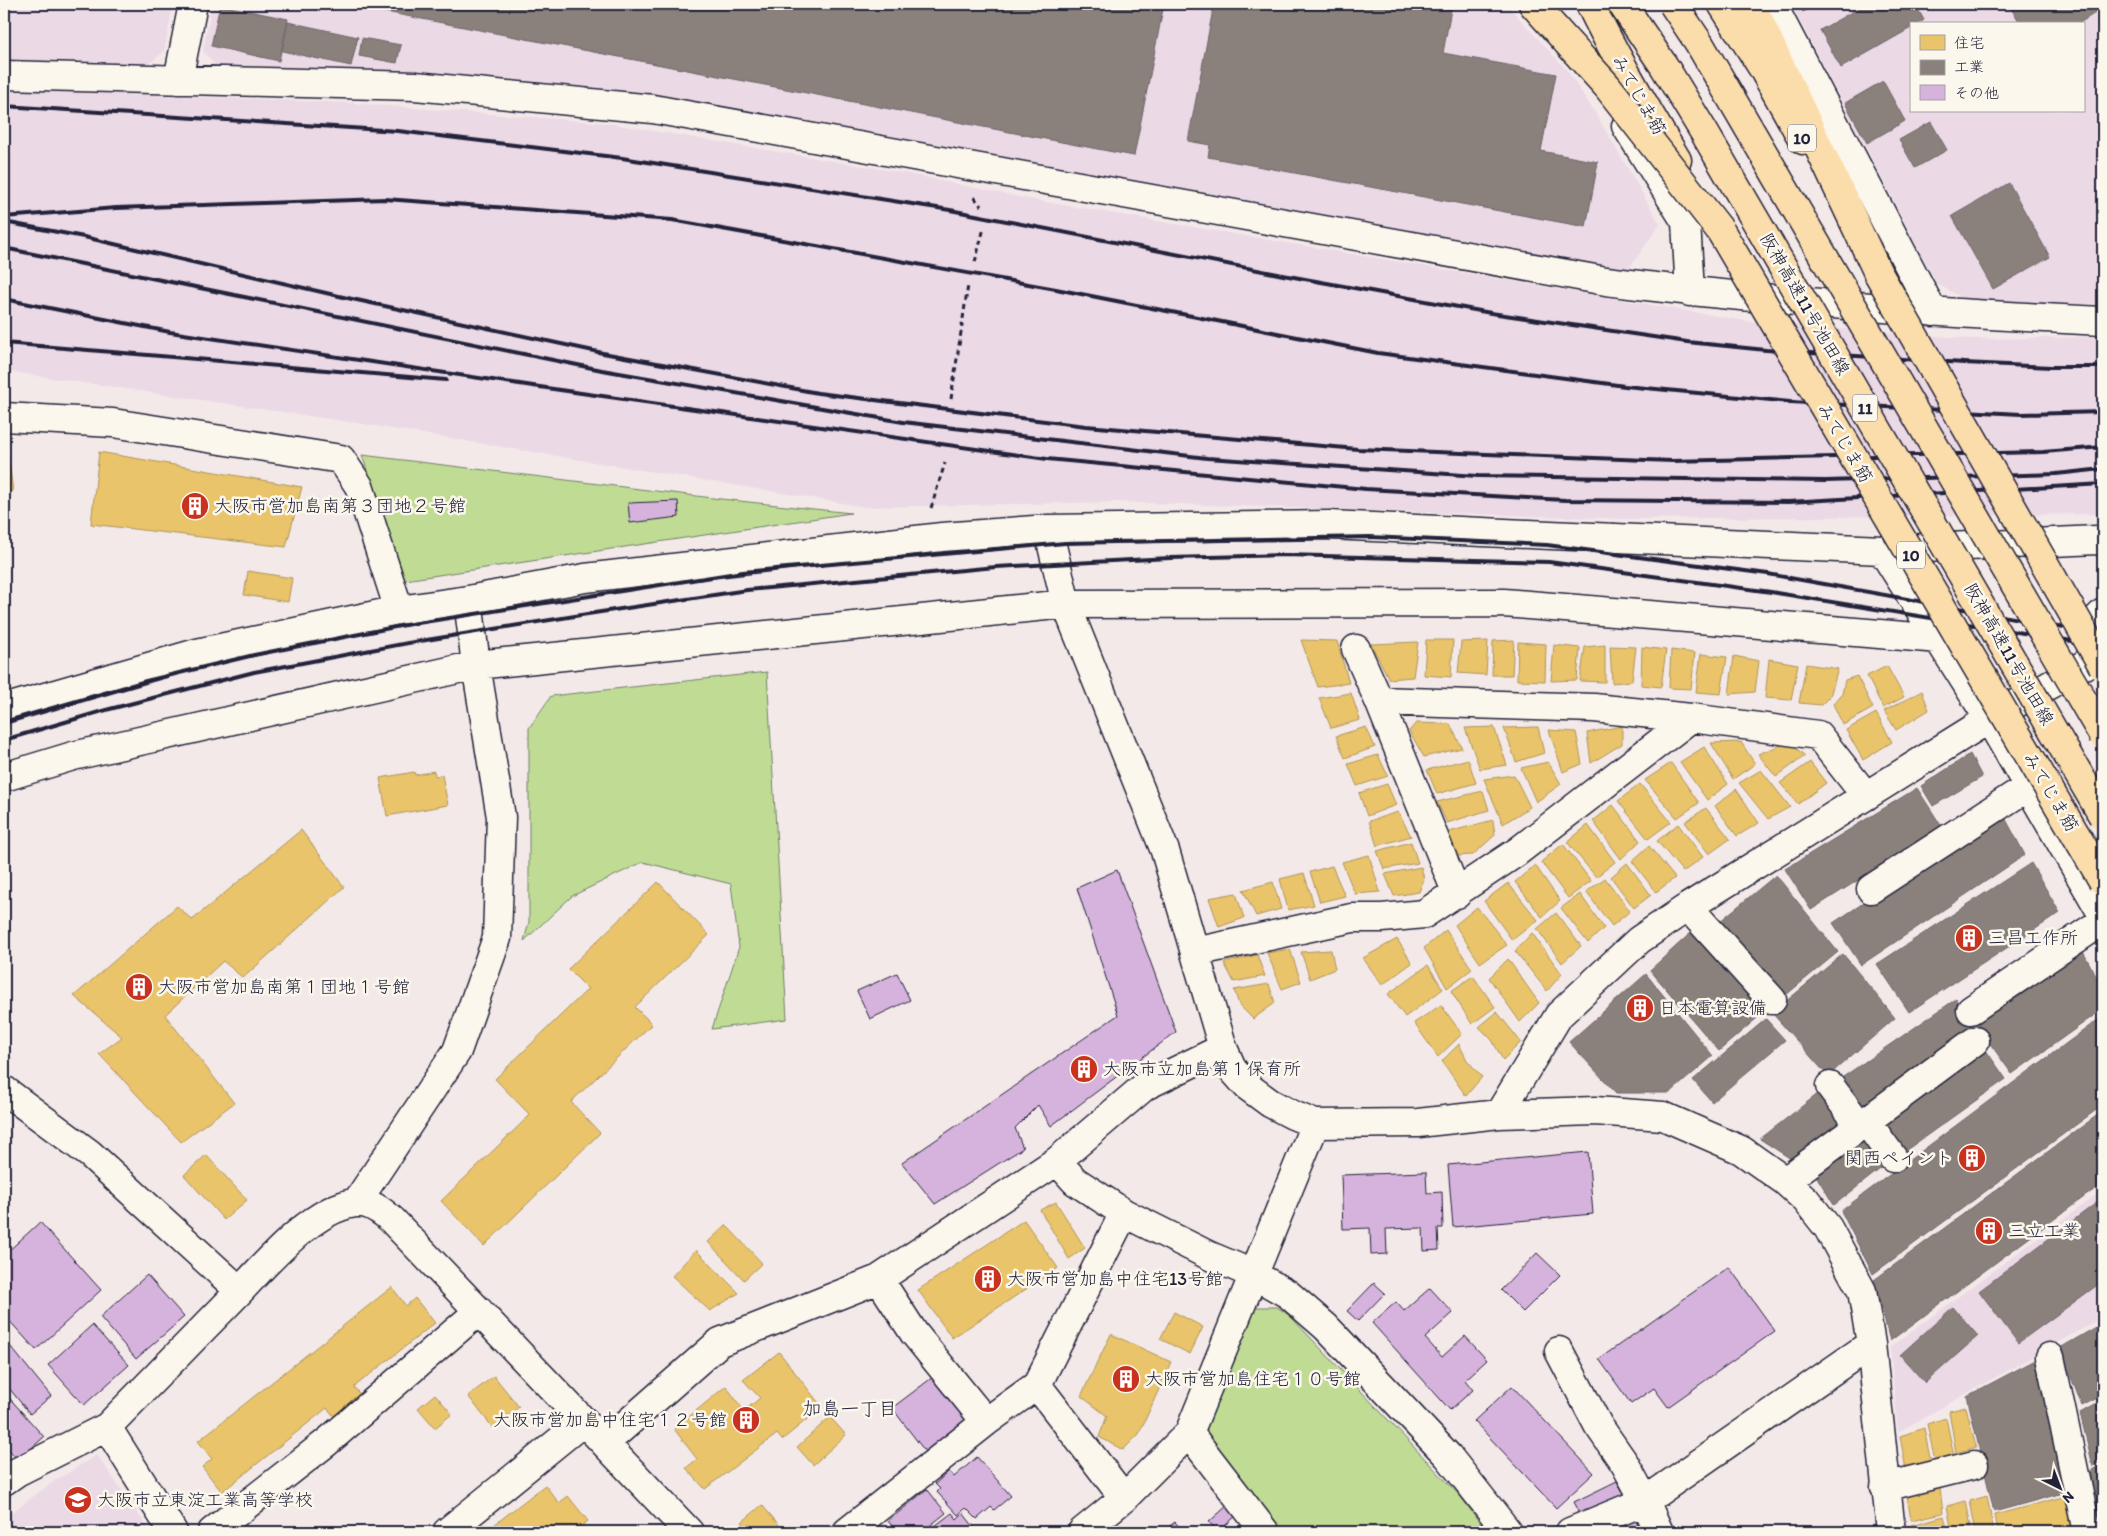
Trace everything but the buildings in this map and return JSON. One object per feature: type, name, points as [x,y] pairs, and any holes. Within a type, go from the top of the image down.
[{"type":"main road","points":[[1533,4],[1607,86],[1720,230]]},
{"type":"main road","name":"みてじま筋","points":[[1590,4],[1642,102],[1720,230],[2103,881]]},
{"type":"main road","name":"阪神高速11号池田線","points":[[1622,4],[1664,66],[1704,132],[2103,816]]},
{"type":"main road","name":"11","points":[[1673,4],[1699,43],[2103,735]]},
{"type":"main road","name":"10","points":[[1722,4],[1762,67],[1878,274],[2103,666]]},
{"type":"main road","points":[[1751,4],[1878,274]]},
{"type":"street","points":[[178,80],[193,4]]},
{"type":"street","points":[[1548,4],[1686,222],[1690,292]]},
{"type":"street","points":[[1772,4],[1933,312]]},
{"type":"street","points":[[4,75],[415,86],[653,109],[1606,281],[1690,292],[1933,312],[2103,320]]},
{"type":"street","points":[[4,417],[113,423],[341,459],[359,486],[398,610]]},
{"type":"street","points":[[4,709],[197,653],[398,610],[468,600],[585,578],[942,537],[1048,529],[1329,524],[1882,550],[2097,540],[2103,542]]},
{"type":"street","points":[[1048,529],[1066,604],[1165,851],[1224,1048],[1233,1070],[1246,1086],[1270,1103],[1316,1124],[1418,1123],[1499,1114],[1595,1111],[1663,1116],[1741,1150],[1785,1181],[1806,1200],[1828,1228],[1862,1292],[1871,1344],[1885,1486],[1892,1532]]},
{"type":"street","points":[[1882,550],[1989,719],[2103,915]]},
{"type":"street","points":[[356,1202],[457,1051],[497,938],[502,817],[476,665],[468,600]]},
{"type":"street","points":[[4,777],[74,756],[476,665],[1066,604],[1504,603],[1940,639]]},
{"type":"street","points":[[1499,1114],[1559,1015],[1639,940],[1688,907],[1989,719],[2103,654],[2097,619],[2103,613]]},
{"type":"street","points":[[1356,649],[1457,894]]},
{"type":"street","points":[[1379,701],[1594,708],[1818,734],[1866,796]]},
{"type":"street","points":[[1195,952],[1352,918],[1382,918],[1424,914],[1457,894],[1517,852],[1691,718]]},
{"type":"street","points":[[1871,889],[2029,786]]},
{"type":"street","points":[[1688,907],[1772,1000]]},
{"type":"street","points":[[1971,1010],[2103,921]]},
{"type":"street","points":[[1785,1181],[1975,1041]]},
{"type":"street","points":[[605,1442],[683,1372],[720,1342],[879,1279],[1057,1161],[1145,1086],[1224,1048]]},
{"type":"street","points":[[1830,1086],[1893,1158]]},
{"type":"street","points":[[4,1090],[90,1154],[240,1290]]},
{"type":"street","points":[[1082,1532],[1124,1498],[1189,1433],[1316,1124]]},
{"type":"street","points":[[1057,1161],[1075,1181],[1124,1213],[1210,1256],[1253,1274],[1288,1294],[1326,1327],[1448,1456],[1508,1532]]},
{"type":"street","points":[[4,1482],[17,1472],[107,1428],[281,1248],[327,1212],[356,1202],[377,1208],[392,1220],[689,1532]]},
{"type":"street","points":[[846,1532],[986,1422],[1037,1386],[1124,1213]]},
{"type":"street","points":[[879,1279],[914,1333],[986,1422]]},
{"type":"street","points":[[212,1532],[327,1442],[479,1311]]},
{"type":"street","points":[[1570,1532],[1645,1501],[1871,1344]]},
{"type":"street","points":[[1559,1351],[1598,1425],[1625,1464],[1659,1532]]},
{"type":"street","points":[[2050,1357],[2087,1532]]},
{"type":"street","points":[[1037,1386],[1124,1498]]},
{"type":"street","points":[[446,1532],[584,1421]]},
{"type":"street","points":[[107,1428],[173,1532]]},
{"type":"street","points":[[1189,1433],[1265,1532]]},
{"type":"street","points":[[1885,1486],[1974,1465]]},
{"type":"path","points":[[975,262],[984,228]]},
{"type":"path","points":[[952,400],[968,285]]},
{"type":"path","points":[[929,517],[945,463]]},
{"type":"shaded area","points":[[4,4],[173,4],[164,52],[144,67],[4,61]]},
{"type":"shaded area","points":[[212,4],[1506,4],[1566,69],[1596,114],[1660,224],[1626,273],[652,98],[398,71],[215,65],[203,51]]},
{"type":"shaded area","points":[[1791,4],[2103,4],[2103,304],[1976,305],[1937,284]]},
{"type":"shaded area","points":[[4,89],[351,103],[607,123],[904,173],[1034,200],[1752,322],[1974,339],[2103,337],[2103,514],[1628,519],[1117,502],[866,507],[363,424],[4,371]]},
{"type":"shaded area","points":[[2103,1190],[2103,1317],[1898,1432],[1890,1347]]},
{"type":"shaded area","name":"大阪市立東淀工業高等学校","points":[[97,1455],[151,1532],[4,1532],[4,1518],[53,1482]]},
{"type":"green space","points":[[362,455],[721,499],[851,513],[405,580]]},
{"type":"green space","points":[[767,672],[787,1019],[712,1029],[739,947],[731,884],[643,862],[572,896],[524,941],[529,922],[529,728],[551,696]]},
{"type":"green space","points":[[1255,1307],[1277,1307],[1290,1316],[1460,1496],[1487,1532],[1278,1532],[1208,1433],[1205,1422]]},
{"type":"railway","points":[[4,106],[398,131],[622,158],[950,210],[1283,275],[1491,313],[1687,342],[1766,350],[1964,363],[2103,367]]},
{"type":"railway","points":[[4,217],[116,208],[385,199],[672,220],[1056,289],[1378,353],[1625,386],[1790,402],[2021,414],[2103,412]]},
{"type":"railway","points":[[4,222],[84,237],[352,299],[603,353],[818,393],[1086,426],[1358,449],[1672,461],[2043,452],[2103,447]]},
{"type":"railway","points":[[4,248],[602,370],[903,422],[1207,458],[1478,476],[1826,481],[2056,474],[2103,469]]},
{"type":"railway","points":[[4,299],[170,332],[560,390],[1047,459],[1366,489],[1565,500],[1788,502],[2103,484]]},
{"type":"railway","points":[[4,343],[446,380]]},
{"type":"railway","points":[[4,722],[146,681],[254,655],[405,625],[743,572],[1065,543],[1370,537],[1547,545],[1768,574],[2103,634]]},
{"type":"railway","points":[[4,740],[106,710],[254,672],[408,643],[581,615],[747,590],[996,567],[1170,558],[1285,555],[1549,562],[1771,592],[2103,646]]},
{"type":"place","name":"大阪市営加島南第３団地２号館","points":[[195,506]]},
{"type":"place","name":"三昌工作所","points":[[1969,938]]},
{"type":"place","name":"大阪市営加島南第１団地１号館","points":[[139,987]]},
{"type":"place","name":"日本電算設備","points":[[1640,1008]]},
{"type":"place","name":"大阪市立加島第１保育所","points":[[1084,1069]]},
{"type":"place","name":"関西ペイント","points":[[1972,1158]]},
{"type":"place","name":"三立工業","points":[[1989,1231]]},
{"type":"place","name":"大阪市営加島中住宅13号館","points":[[988,1279]]},
{"type":"place","name":"大阪市営加島住宅１０号館","points":[[1126,1379]]},
{"type":"place","name":"大阪市営加島中住宅１２号館","points":[[746,1420]]},
{"type":"place","name":"大阪市立東淀工業高等学校","points":[[78,1500]]},
{"type":"district","name":"加島一丁目","points":[[850,1408]]}]
